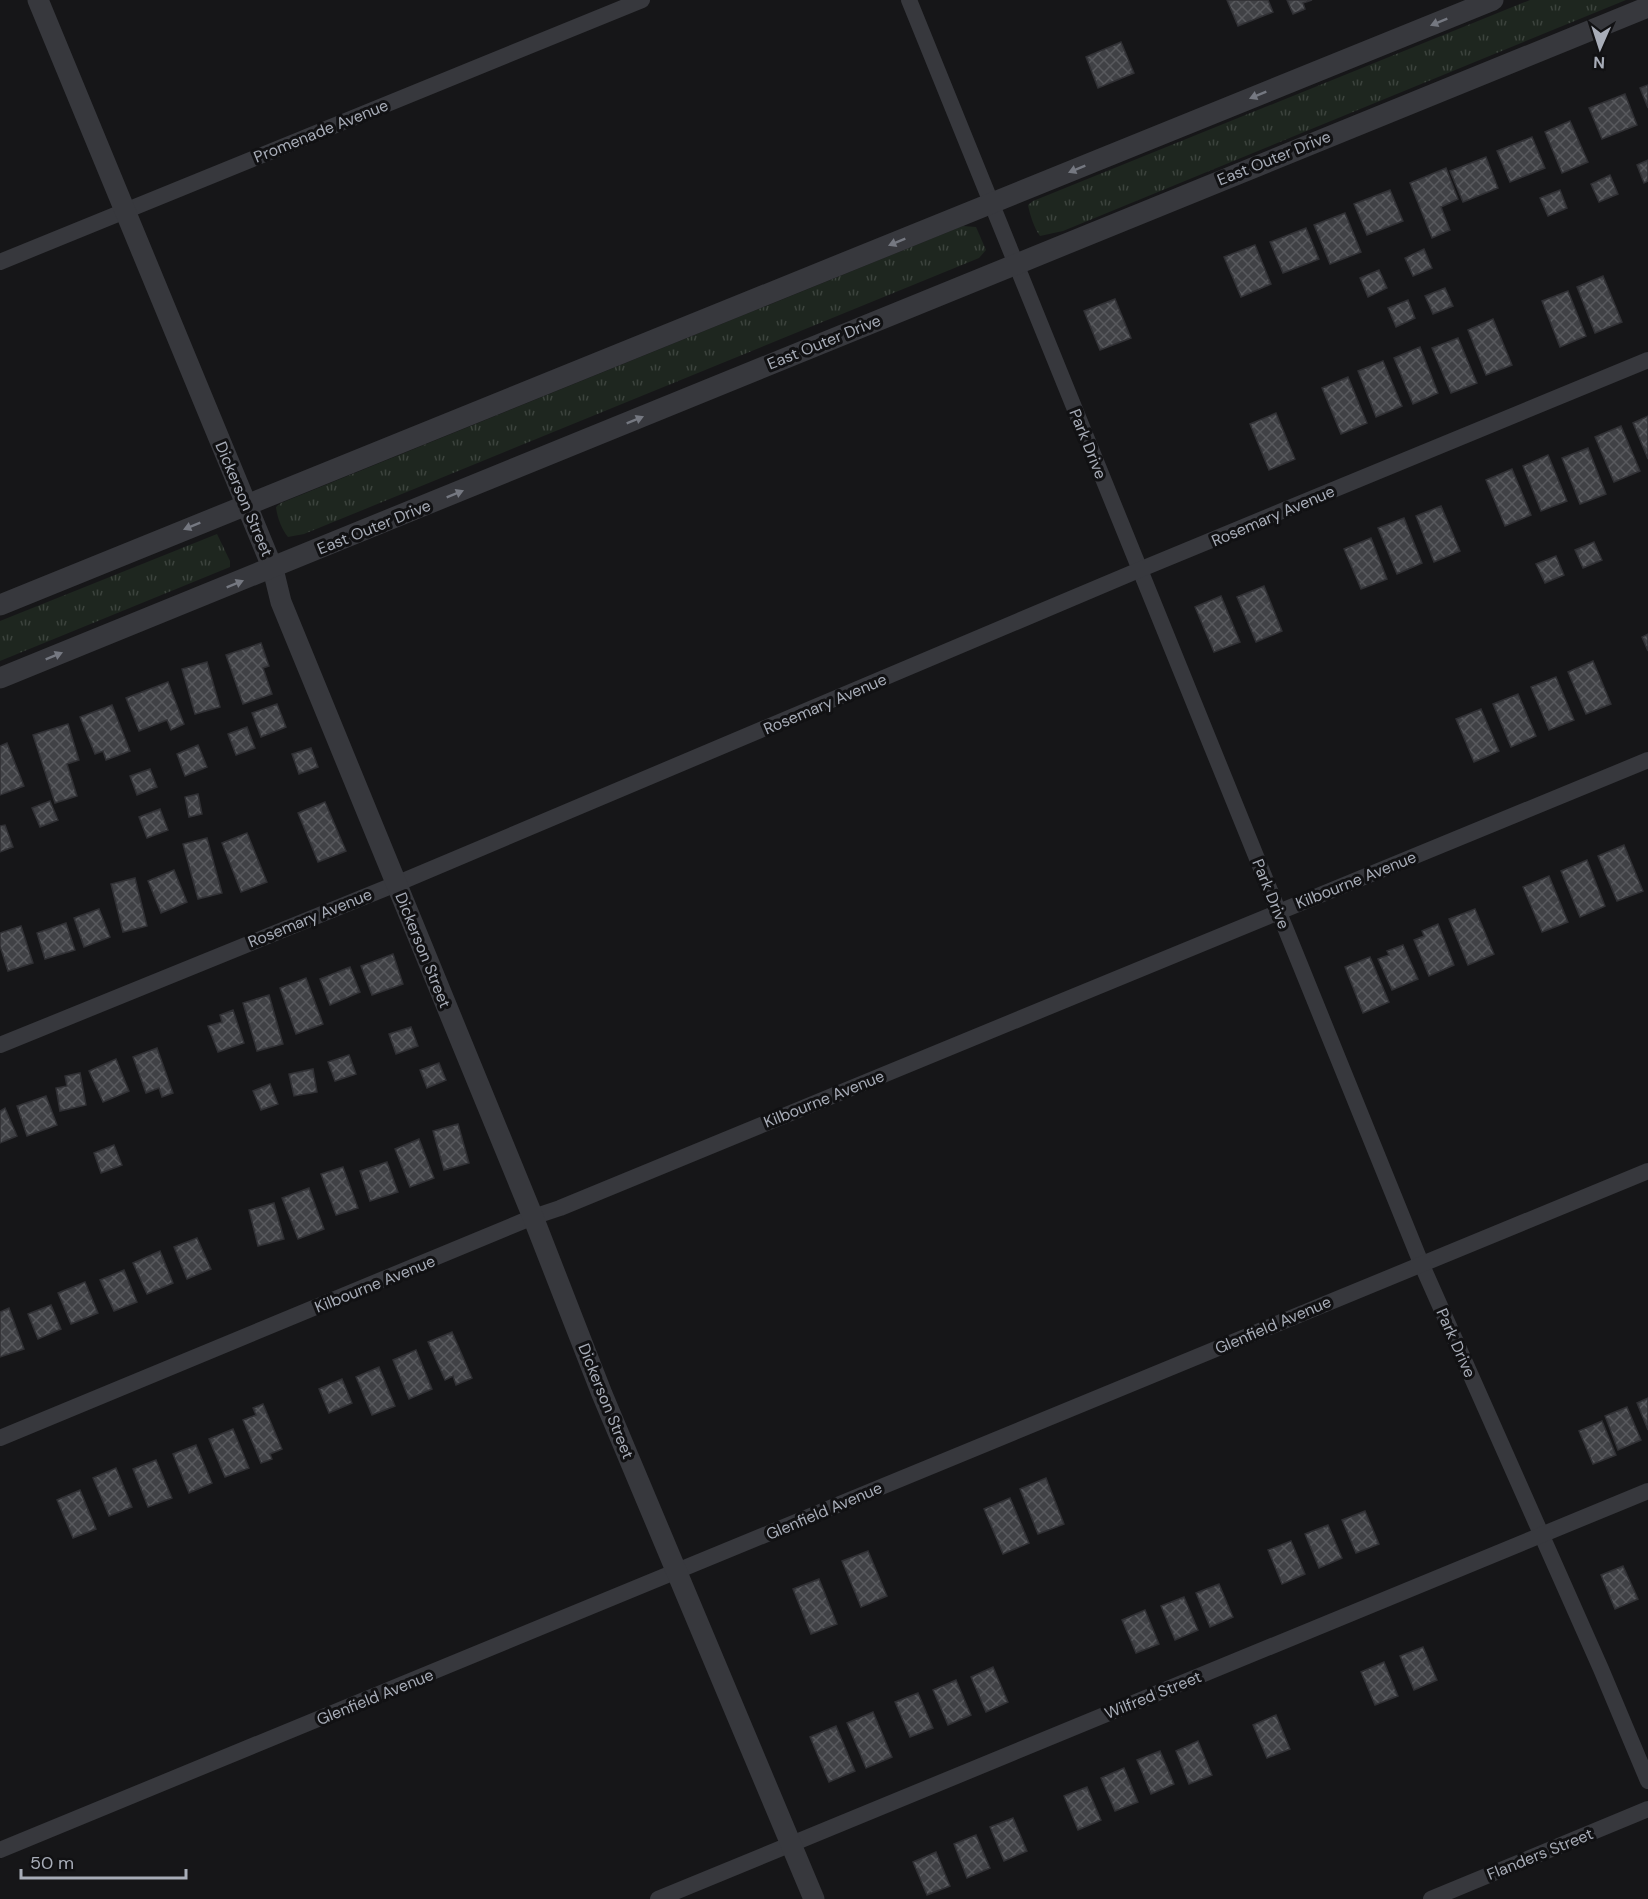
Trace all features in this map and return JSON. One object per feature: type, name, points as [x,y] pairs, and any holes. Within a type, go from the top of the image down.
[{"type":"street","name":"Dickerson Street","points":[[38,0],[273,569],[281,602],[533,1217],[602,1394],[814,1899]]},
{"type":"street","name":"Promenade Avenue","points":[[0,262],[642,0]]},
{"type":"street","name":"Park Drive","points":[[909,0],[1421,1263],[1601,1669],[1648,1781]]},
{"type":"street","points":[[0,605],[1493,0]]},
{"type":"street","name":"East Outer Drive","points":[[0,678],[273,569],[1014,263],[1648,7]]},
{"type":"street","name":"Rosemary Avenue","points":[[0,1045],[396,884],[1139,570],[1648,360]]},
{"type":"street","name":"Kilbourne Avenue","points":[[0,1438],[1648,760]]},
{"type":"street","name":"Glenfield Avenue","points":[[0,1850],[1648,1171]]},
{"type":"street","name":"Wilfred Street","points":[[658,1899],[1648,1491]]},
{"type":"street","name":"Flanders Street","points":[[1431,1899],[1648,1809]]},
{"type":"green space","points":[[1530,0],[1626,0],[1063,231],[1040,236],[1034,225],[1028,205],[1033,201]]},
{"type":"green space","points":[[963,226],[976,227],[986,250],[979,258],[304,534],[288,537],[282,527],[276,507],[281,503]]},
{"type":"green space","points":[[217,534],[230,561],[230,567],[0,661],[0,621]]},
{"type":"building","points":[[1227,0],[1268,0],[1273,12],[1238,26]]},
{"type":"building","points":[[1287,0],[1312,0],[1303,3],[1305,9],[1293,14]]},
{"type":"building","points":[[1121,42],[1134,73],[1098,88],[1086,57]]},
{"type":"building","points":[[1648,85],[1648,108],[1640,88]]},
{"type":"building","points":[[1625,94],[1637,125],[1602,139],[1589,108]]},
{"type":"building","points":[[1570,121],[1588,162],[1562,173],[1545,132]]},
{"type":"building","points":[[1532,137],[1545,168],[1510,182],[1497,151]]},
{"type":"building","points":[[1486,157],[1498,188],[1463,202],[1450,171]]},
{"type":"building","points":[[1648,160],[1648,181],[1644,183],[1637,165]]},
{"type":"building","points":[[1446,168],[1458,199],[1441,207],[1450,230],[1432,238],[1410,183]]},
{"type":"building","points":[[1610,175],[1618,194],[1599,202],[1591,184]]},
{"type":"building","points":[[1390,190],[1403,221],[1367,235],[1354,204]]},
{"type":"building","points":[[1560,190],[1567,208],[1548,216],[1540,198]]},
{"type":"building","points":[[1345,213],[1361,252],[1330,264],[1314,225]]},
{"type":"building","points":[[1306,228],[1319,259],[1283,273],[1270,242]]},
{"type":"building","points":[[1255,245],[1271,284],[1241,297],[1224,257]]},
{"type":"building","points":[[1424,249],[1432,268],[1413,276],[1405,258]]},
{"type":"building","points":[[1379,270],[1387,288],[1368,297],[1360,278]]},
{"type":"building","points":[[1603,276],[1622,322],[1595,333],[1577,287]]},
{"type":"building","points":[[1445,288],[1453,306],[1433,314],[1425,296]]},
{"type":"building","points":[[1568,291],[1586,336],[1560,347],[1542,301]]},
{"type":"building","points":[[1115,299],[1131,338],[1100,350],[1084,311]]},
{"type":"building","points":[[1408,300],[1415,318],[1396,327],[1388,308]]},
{"type":"building","points":[[1493,319],[1512,365],[1486,375],[1468,330]]},
{"type":"building","points":[[1458,338],[1477,383],[1451,393],[1432,348]]},
{"type":"building","points":[[1420,347],[1438,393],[1413,404],[1394,358]]},
{"type":"building","points":[[1383,361],[1402,406],[1376,417],[1358,371]]},
{"type":"building","points":[[1348,377],[1367,423],[1341,434],[1322,388]]},
{"type":"building","points":[[1276,413],[1295,459],[1269,470],[1250,424]]},
{"type":"building","points":[[1648,416],[1648,459],[1633,423]]},
{"type":"building","points":[[1621,426],[1640,471],[1614,482],[1595,437]]},
{"type":"building","points":[[1588,448],[1606,494],[1580,504],[1562,458]]},
{"type":"building","points":[[1548,455],[1567,501],[1541,511],[1523,466]]},
{"type":"building","points":[[1512,469],[1531,515],[1505,526],[1486,480]]},
{"type":"building","points":[[1441,506],[1460,551],[1434,562],[1416,516]]},
{"type":"building","points":[[1404,518],[1422,563],[1397,574],[1378,528]]},
{"type":"building","points":[[1371,538],[1387,579],[1361,589],[1344,549]]},
{"type":"building","points":[[1594,542],[1602,560],[1583,568],[1575,550]]},
{"type":"building","points":[[1556,556],[1564,575],[1545,583],[1536,564]]},
{"type":"building","points":[[1264,586],[1282,631],[1256,642],[1237,597]]},
{"type":"building","points":[[1221,596],[1240,642],[1214,652],[1195,607]]},
{"type":"building","points":[[1648,634],[1648,651],[1642,637]]},
{"type":"building","points":[[261,643],[269,666],[263,668],[272,694],[243,704],[226,655]]},
{"type":"building","points":[[1593,661],[1611,704],[1586,714],[1568,672]]},
{"type":"building","points":[[207,662],[220,707],[195,714],[182,669]]},
{"type":"building","points":[[1556,677],[1574,720],[1549,730],[1531,687]]},
{"type":"building","points":[[168,682],[184,724],[171,730],[167,720],[139,731],[126,698]]},
{"type":"building","points":[[1518,694],[1536,736],[1511,747],[1493,704]]},
{"type":"building","points":[[277,704],[286,727],[261,737],[252,713]]},
{"type":"building","points":[[112,705],[130,751],[106,760],[103,751],[95,754],[80,717]]},
{"type":"building","points":[[1481,709],[1499,751],[1474,762],[1456,719]]},
{"type":"building","points":[[68,724],[79,760],[67,764],[77,796],[55,803],[33,735]]},
{"type":"building","points":[[247,727],[255,748],[236,755],[228,734]]},
{"type":"building","points":[[7,743],[24,786],[0,795],[0,746]]},
{"type":"building","points":[[198,745],[207,767],[185,776],[177,754]]},
{"type":"building","points":[[311,748],[318,767],[299,774],[292,754]]},
{"type":"building","points":[[150,769],[157,787],[137,795],[130,776]]},
{"type":"building","points":[[198,794],[202,814],[189,817],[185,797]]},
{"type":"building","points":[[50,801],[58,820],[40,827],[32,808]]},
{"type":"building","points":[[325,802],[346,851],[318,862],[298,813]]},
{"type":"building","points":[[160,809],[168,830],[147,838],[139,817]]},
{"type":"building","points":[[5,825],[13,847],[0,852],[0,826]]},
{"type":"building","points":[[247,833],[267,882],[241,892],[222,843]]},
{"type":"building","points":[[207,838],[222,893],[198,899],[183,844]]},
{"type":"building","points":[[1624,845],[1643,891],[1617,901],[1598,856]]},
{"type":"building","points":[[1587,860],[1605,906],[1580,917],[1561,871]]},
{"type":"building","points":[[174,870],[187,902],[161,913],[148,881]]},
{"type":"building","points":[[1549,876],[1568,922],[1542,932],[1523,887]]},
{"type":"building","points":[[135,878],[147,926],[123,932],[111,884]]},
{"type":"building","points":[[99,909],[110,937],[84,947],[74,918]]},
{"type":"building","points":[[1475,909],[1494,954],[1468,965],[1449,919]]},
{"type":"building","points":[[66,923],[75,950],[45,959],[37,933]]},
{"type":"building","points":[[1438,924],[1454,965],[1429,976],[1414,940],[1424,936],[1422,931]]},
{"type":"building","points":[[21,926],[33,963],[8,971],[0,946],[0,933]]},
{"type":"building","points":[[1403,945],[1418,979],[1392,990],[1378,959],[1389,955],[1387,951]]},
{"type":"building","points":[[393,954],[403,984],[372,995],[361,966]]},
{"type":"building","points":[[1370,957],[1389,1002],[1363,1013],[1345,967]]},
{"type":"building","points":[[350,967],[360,992],[330,1005],[320,979]]},
{"type":"building","points":[[306,978],[323,1024],[296,1034],[280,988]]},
{"type":"building","points":[[269,995],[283,1044],[257,1051],[243,1003]]},
{"type":"building","points":[[233,1010],[244,1043],[218,1052],[208,1026],[222,1022],[220,1015]]},
{"type":"building","points":[[411,1027],[418,1046],[396,1054],[389,1034]]},
{"type":"building","points":[[157,1048],[173,1093],[162,1097],[159,1088],[146,1093],[133,1057]]},
{"type":"building","points":[[349,1055],[356,1074],[335,1081],[328,1062]]},
{"type":"building","points":[[116,1059],[129,1091],[103,1102],[89,1071]]},
{"type":"building","points":[[439,1063],[446,1080],[427,1088],[420,1070]]},
{"type":"building","points":[[313,1069],[317,1092],[294,1096],[289,1074]]},
{"type":"building","points":[[80,1073],[86,1105],[60,1111],[56,1088],[67,1086],[65,1076]]},
{"type":"building","points":[[270,1084],[278,1104],[261,1110],[253,1091]]},
{"type":"building","points":[[46,1096],[57,1125],[27,1136],[17,1106]]},
{"type":"building","points":[[5,1108],[17,1136],[0,1143],[0,1111]]},
{"type":"building","points":[[458,1124],[469,1163],[444,1170],[433,1131]]},
{"type":"building","points":[[419,1139],[434,1178],[410,1187],[395,1149]]},
{"type":"building","points":[[114,1145],[122,1165],[101,1173],[94,1153]]},
{"type":"building","points":[[387,1162],[398,1192],[370,1201],[360,1171]]},
{"type":"building","points":[[343,1167],[358,1208],[336,1215],[321,1174]]},
{"type":"building","points":[[309,1188],[324,1229],[298,1239],[282,1198]]},
{"type":"building","points":[[274,1203],[284,1239],[258,1246],[249,1210]]},
{"type":"building","points":[[197,1238],[211,1269],[187,1279],[174,1247]]},
{"type":"building","points":[[160,1251],[173,1283],[147,1294],[133,1263]]},
{"type":"building","points":[[124,1270],[137,1302],[114,1311],[100,1280]]},
{"type":"building","points":[[85,1282],[98,1313],[71,1324],[58,1293]]},
{"type":"building","points":[[51,1305],[61,1329],[38,1339],[28,1314]]},
{"type":"building","points":[[9,1308],[24,1349],[0,1357],[0,1312]]},
{"type":"building","points":[[452,1332],[472,1378],[456,1385],[453,1376],[445,1380],[428,1342]]},
{"type":"building","points":[[416,1350],[432,1389],[409,1399],[393,1360]]},
{"type":"building","points":[[379,1367],[395,1406],[372,1415],[356,1377]]},
{"type":"building","points":[[342,1379],[352,1403],[329,1413],[319,1389]]},
{"type":"building","points":[[1648,1398],[1648,1430],[1637,1403]]},
{"type":"building","points":[[263,1404],[282,1449],[270,1454],[272,1459],[261,1463],[243,1420],[256,1415],[253,1408]]},
{"type":"building","points":[[1627,1407],[1641,1440],[1618,1450],[1605,1416]]},
{"type":"building","points":[[1602,1421],[1616,1455],[1593,1464],[1579,1431]]},
{"type":"building","points":[[233,1429],[249,1468],[225,1477],[209,1439]]},
{"type":"building","points":[[196,1445],[212,1483],[189,1493],[173,1454]]},
{"type":"building","points":[[156,1460],[172,1498],[148,1507],[133,1469]]},
{"type":"building","points":[[116,1468],[132,1507],[109,1516],[93,1478]]},
{"type":"building","points":[[1046,1478],[1064,1524],[1038,1534],[1020,1489]]},
{"type":"building","points":[[80,1490],[96,1529],[73,1538],[57,1500]]},
{"type":"building","points":[[1010,1498],[1029,1543],[1003,1554],[984,1509]]},
{"type":"building","points":[[1365,1511],[1379,1544],[1356,1553],[1342,1520]]},
{"type":"building","points":[[1328,1525],[1342,1558],[1319,1568],[1305,1534]]},
{"type":"building","points":[[1291,1541],[1305,1574],[1282,1584],[1268,1550]]},
{"type":"building","points":[[868,1551],[887,1596],[861,1607],[842,1561]]},
{"type":"building","points":[[1623,1566],[1638,1599],[1615,1609],[1601,1575]]},
{"type":"building","points":[[819,1579],[837,1624],[811,1634],[793,1589]]},
{"type":"building","points":[[1219,1584],[1233,1617],[1210,1627],[1196,1593]]},
{"type":"building","points":[[1184,1597],[1198,1630],[1175,1640],[1161,1606]]},
{"type":"building","points":[[1145,1610],[1159,1644],[1136,1653],[1122,1620]]},
{"type":"building","points":[[1423,1647],[1437,1680],[1414,1690],[1400,1656]]},
{"type":"building","points":[[1384,1662],[1398,1696],[1375,1705],[1361,1672]]},
{"type":"building","points":[[993,1667],[1008,1702],[986,1712],[971,1677]]},
{"type":"building","points":[[956,1680],[971,1715],[948,1725],[933,1690]]},
{"type":"building","points":[[918,1693],[933,1728],[910,1737],[895,1702]]},
{"type":"building","points":[[873,1712],[892,1757],[866,1768],[847,1723]]},
{"type":"building","points":[[1276,1715],[1290,1749],[1267,1758],[1253,1725]]},
{"type":"building","points":[[836,1726],[855,1771],[829,1782],[810,1737]]},
{"type":"building","points":[[1198,1741],[1212,1775],[1189,1784],[1176,1751]]},
{"type":"building","points":[[1160,1751],[1174,1784],[1151,1794],[1137,1760]]},
{"type":"building","points":[[1124,1768],[1138,1802],[1115,1811],[1101,1778]]},
{"type":"building","points":[[1087,1787],[1101,1820],[1078,1830],[1064,1796]]},
{"type":"building","points":[[1013,1818],[1027,1851],[1004,1861],[990,1827]]},
{"type":"building","points":[[976,1835],[990,1868],[967,1878],[954,1844]]},
{"type":"building","points":[[936,1852],[950,1886],[927,1895],[913,1862]]}]
